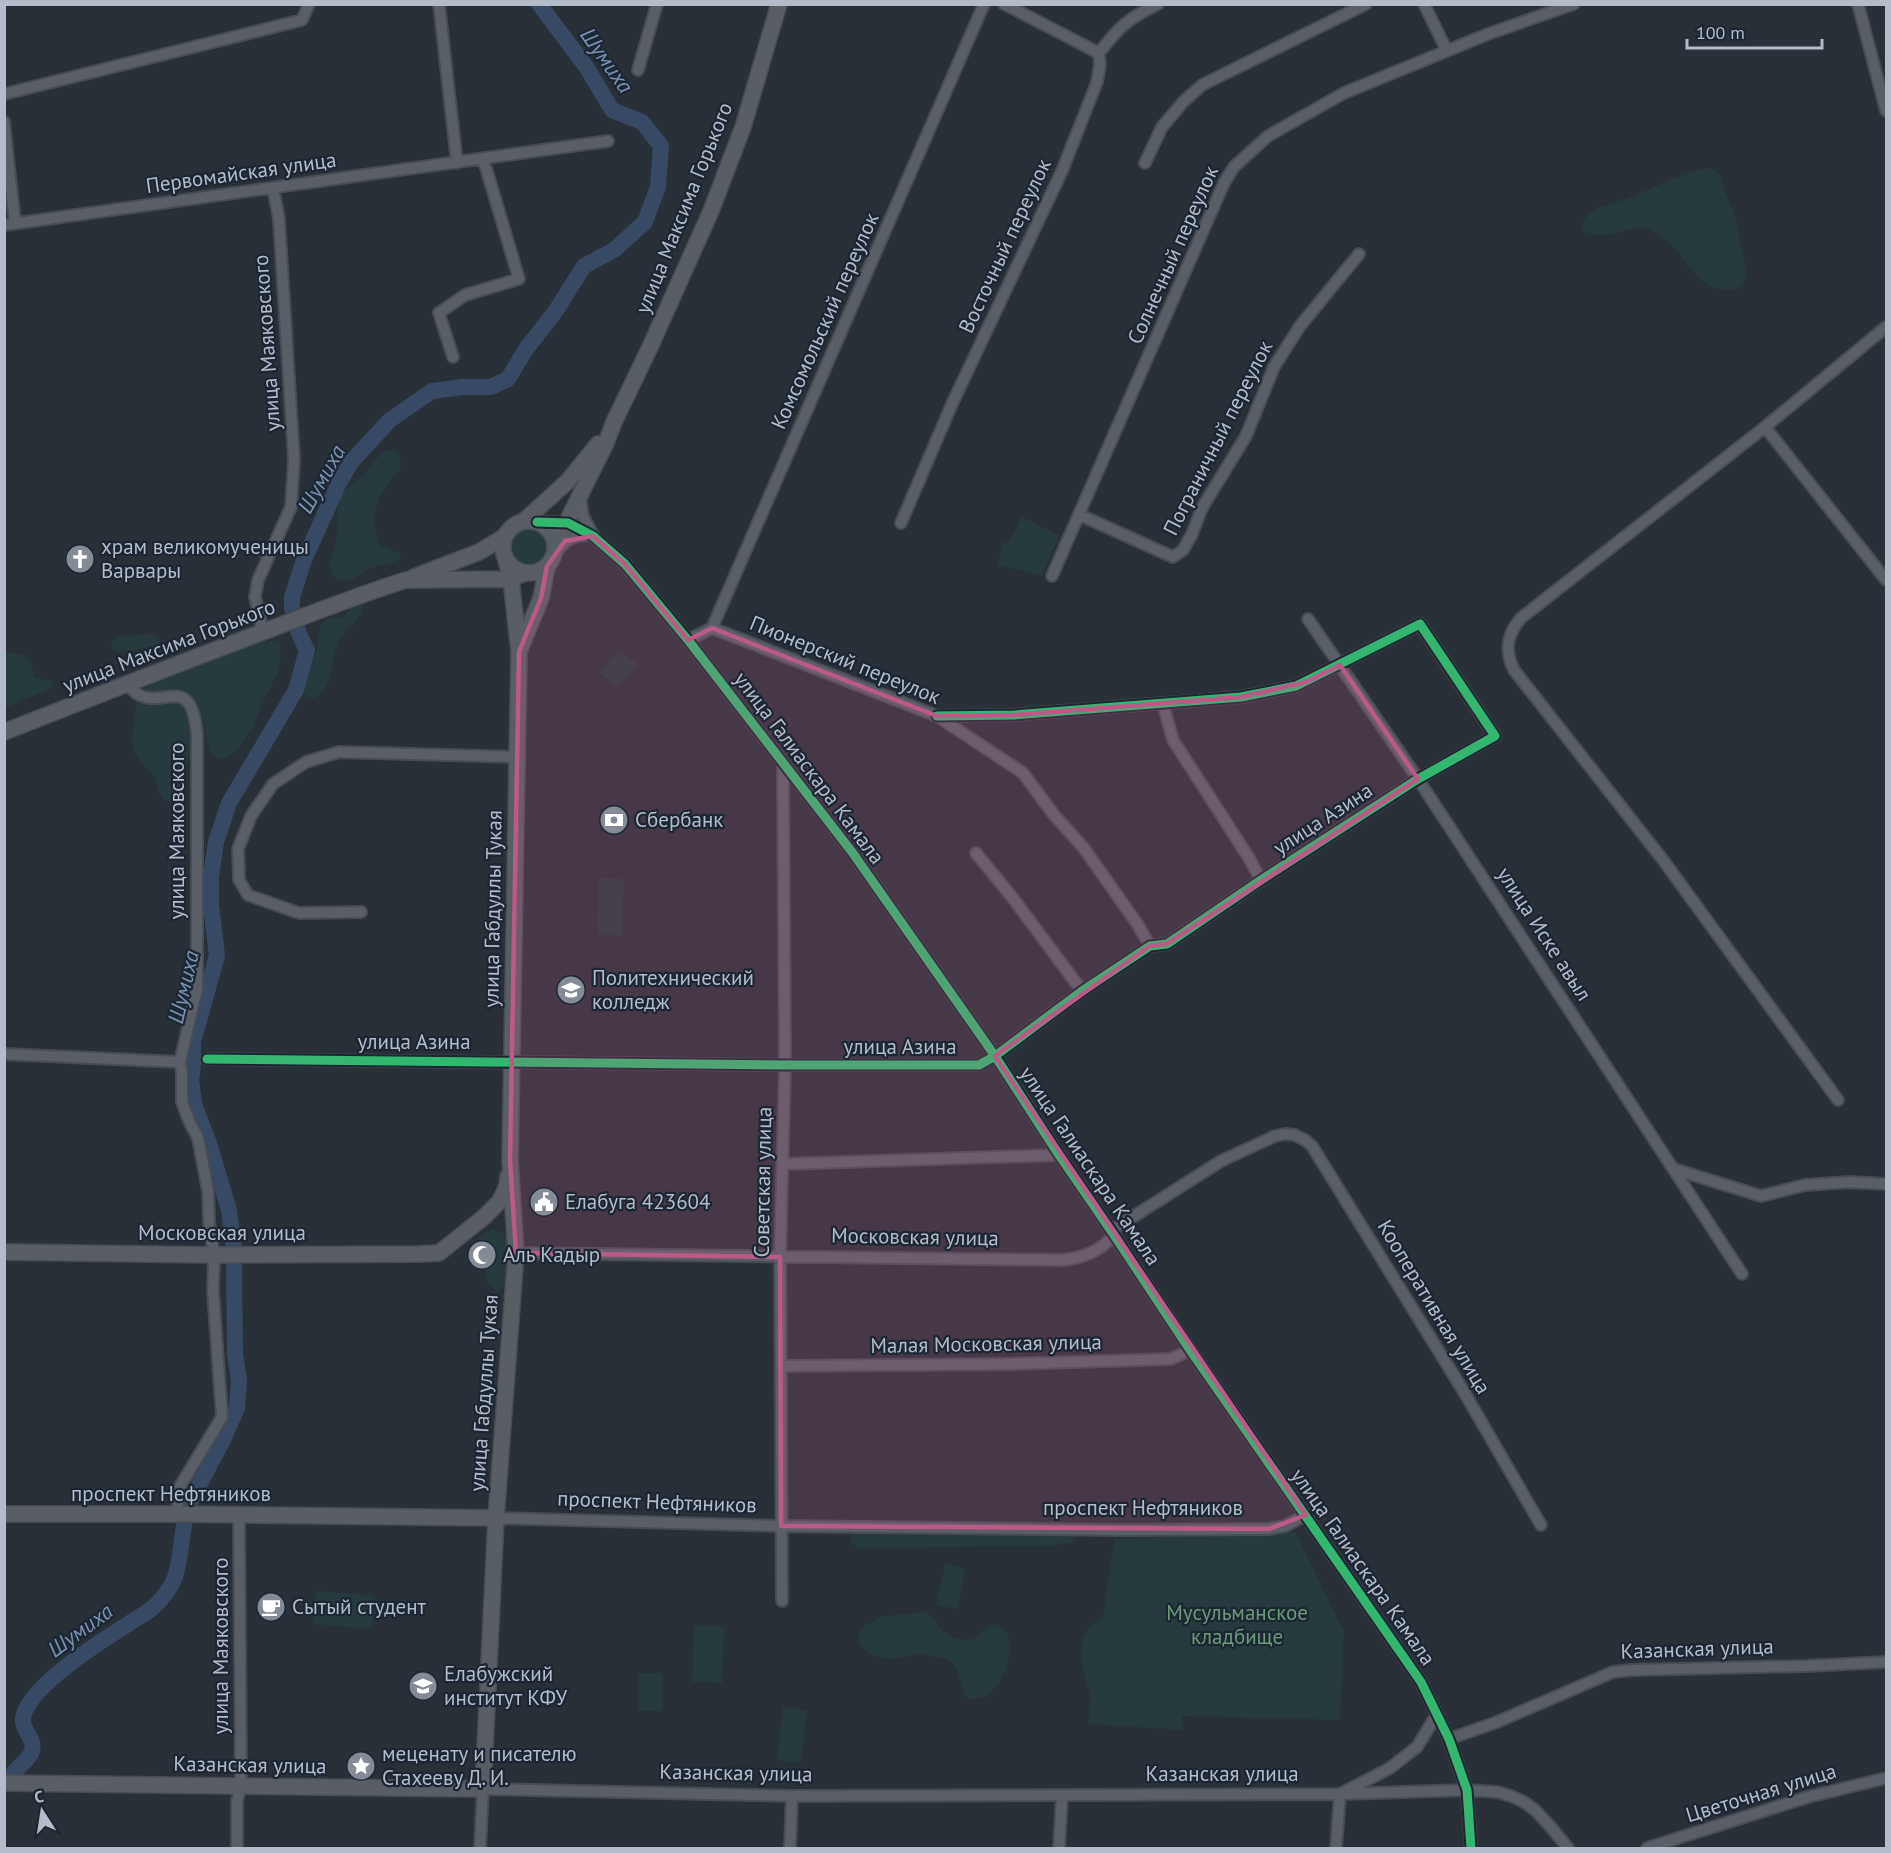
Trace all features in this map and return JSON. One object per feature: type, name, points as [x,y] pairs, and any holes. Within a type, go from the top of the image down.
[{"type":"main road","name":"улица Максима Горького","points":[[406,580],[518,576],[540,571],[552,556],[579,495],[606,444],[711,211],[743,127],[779,4]]},
{"type":"main road","name":"улица Максима Горького","points":[[4,732],[309,614],[479,552],[504,537],[516,524],[531,521],[587,459],[614,422]]},
{"type":"main road","points":[[531,521],[550,531],[554,538],[552,556]]},
{"type":"main road","points":[[504,537],[502,548],[506,560],[517,570],[518,576]]},
{"type":"main road","name":"улица Габдуллы Тукая","points":[[519,652],[541,598],[552,556]]},
{"type":"main road","name":"улица Габдуллы Тукая","points":[[483,1789],[496,1518],[516,1253],[510,1161],[519,652],[518,576]]},
{"type":"main road","points":[[484,1217],[500,1201],[507,1186],[510,1161]]},
{"type":"main road","points":[[484,1217],[498,1216],[509,1220],[516,1235]]},
{"type":"main road","name":"Московская улица","points":[[4,1252],[214,1255],[439,1253],[484,1217]]},
{"type":"main road","name":"проспект Нефтяников","points":[[4,1514],[496,1518]]},
{"type":"main road","name":"Казанская улица","points":[[4,1783],[483,1789]]},
{"type":"street","points":[[4,93],[302,20],[309,4]]},
{"type":"street","points":[[439,4],[457,163]]},
{"type":"street","points":[[638,70],[657,4]]},
{"type":"street","name":"Комсомольский переулок","points":[[712,628],[984,4]]},
{"type":"street","points":[[1004,4],[1098,53],[1116,30],[1130,18],[1158,4]]},
{"type":"street","points":[[1145,163],[1162,127],[1182,102],[1202,85],[1366,4]]},
{"type":"street","points":[[1424,4],[1447,51]]},
{"type":"street","name":"Солнечный переулок","points":[[1052,576],[1224,183],[1234,167],[1268,136],[1344,93],[1488,34],[1574,4]]},
{"type":"street","points":[[1858,4],[1887,111]]},
{"type":"street","name":"Восточный переулок","points":[[901,523],[952,404],[1062,171],[1097,82],[1100,65],[1098,53]]},
{"type":"street","points":[[4,122],[10,224]]},
{"type":"street","name":"Первомайская улица","points":[[10,224],[608,141]]},
{"type":"street","points":[[453,357],[440,313],[465,295],[519,279],[482,159]]},
{"type":"street","name":"улица Маяковского","points":[[263,632],[255,597],[258,580],[291,507],[294,459],[279,219],[273,188]]},
{"type":"street","name":"Пограничный переулок","points":[[1080,515],[1173,557],[1183,550],[1202,508],[1246,436],[1274,367],[1300,326],[1359,254]]},
{"type":"street","points":[[1838,1100],[1663,860],[1514,670],[1508,652],[1509,636],[1521,618],[1765,427],[1887,327]]},
{"type":"street","points":[[1765,427],[1887,580]]},
{"type":"street","points":[[552,556],[570,538],[582,535],[593,536],[584,516],[579,495]]},
{"type":"street","name":"улица Галиаскара Камала","points":[[531,521],[568,523],[593,536],[625,564],[688,640],[852,852],[995,1056],[1190,1350],[1421,1682],[1449,1739],[1467,1790],[1471,1848]]},
{"type":"street","name":"улица Иске авыл","points":[[1308,619],[1418,779],[1742,1274]]},
{"type":"street","name":"улица Азина","points":[[207,1059],[979,1065],[995,1056],[1082,991],[1150,946],[1167,944],[1261,880],[1418,779],[1495,736],[1420,624],[1340,665]]},
{"type":"street","points":[[688,640],[712,628]]},
{"type":"street","name":"Пионерский переулок","points":[[712,628],[937,716],[1023,773],[1083,847],[1138,925],[1150,946]]},
{"type":"street","points":[[937,716],[1003,716],[1242,697],[1296,686],[1340,665]]},
{"type":"street","name":"улица Маяковского","points":[[128,684],[144,698],[178,697],[186,699],[192,706],[196,720],[196,988],[180,1062],[182,1102],[198,1138],[208,1191],[209,1222],[214,1255],[213,1291],[222,1417],[179,1488],[177,1514]]},
{"type":"street","points":[[1163,704],[1173,741],[1261,880]]},
{"type":"street","points":[[361,912],[299,913],[248,895],[239,880],[238,849],[250,816],[273,784],[306,762],[339,752],[517,757]]},
{"type":"street","name":"Советская улица","points":[[782,1602],[780,1257],[785,1065],[783,763]]},
{"type":"street","points":[[976,853],[1082,991]]},
{"type":"street","points":[[4,1054],[180,1062]]},
{"type":"street","name":"Кооперативная улица","points":[[1275,1136],[1295,1135],[1312,1146],[1464,1392],[1541,1525]]},
{"type":"street","name":"Московская улица","points":[[516,1253],[1064,1260],[1089,1254],[1108,1242],[1117,1227],[1167,1194],[1221,1161],[1275,1136]]},
{"type":"street","points":[[783,1164],[1059,1155]]},
{"type":"street","points":[[1674,1169],[1761,1196],[1804,1185],[1850,1182],[1887,1184]]},
{"type":"street","name":"Малая Московская улица","points":[[782,1366],[1009,1364],[1171,1359],[1190,1350]]},
{"type":"street","name":"улица Маяковского","points":[[237,1848],[237,1801],[241,1786],[239,1515]]},
{"type":"street","name":"проспект Нефтяников","points":[[496,1518],[781,1526],[1115,1530],[1269,1529],[1285,1526],[1306,1515]]},
{"type":"street","name":"Казанская улица","points":[[1449,1739],[1497,1722],[1613,1672],[1887,1662]]},
{"type":"street","points":[[1336,1848],[1340,1794],[1390,1768],[1418,1748],[1437,1714]]},
{"type":"street","name":"Цветочная улица","points":[[1647,1848],[1808,1797],[1887,1778]]},
{"type":"street","name":"Казанская улица","points":[[483,1789],[792,1796],[1340,1794],[1467,1790],[1497,1792],[1524,1802],[1535,1810],[1568,1848]]},
{"type":"street","name":"улица Габдуллы Тукая","points":[[480,1848],[483,1789]]},
{"type":"street","points":[[1059,1848],[1062,1795]]},
{"type":"street","points":[[790,1848],[792,1796]]},
{"type":"highlighted area","points":[[593,536],[625,564],[688,640],[712,628],[937,716],[1014,715],[1241,697],[1306,682],[1340,665],[1418,779],[1167,944],[1150,946],[995,1056],[1306,1515],[1269,1529],[781,1526],[780,1257],[516,1253],[510,1161],[519,652],[541,598],[547,566],[565,541]]},
{"type":"green space","points":[[1707,168],[1716,170],[1721,178],[1734,212],[1747,274],[1738,288],[1720,289],[1710,285],[1692,270],[1668,242],[1647,229],[1635,228],[1606,235],[1583,231],[1586,218],[1597,209],[1675,178]]},
{"type":"green space","points":[[387,450],[396,451],[399,455],[401,469],[381,495],[374,523],[381,546],[401,554],[400,559],[374,567],[352,579],[342,580],[331,572],[330,564],[336,541],[340,499],[347,488],[362,477],[376,459]]},
{"type":"green space","points":[[1022,517],[1059,535],[1042,576],[997,565],[1004,541],[1009,543]]},
{"type":"green space","points":[[529,526],[537,527],[543,532],[548,538],[548,554],[543,560],[537,565],[529,566],[521,565],[515,560],[510,554],[509,546],[510,538],[515,532],[521,527]]},
{"type":"green space","points":[[354,605],[362,606],[359,616],[339,641],[326,686],[315,698],[307,699],[305,682],[317,649],[319,628],[328,618],[342,618]]},
{"type":"green space","points":[[148,634],[160,640],[159,645],[118,652],[111,647],[114,638],[119,636]]},
{"type":"green space","points":[[276,640],[280,642],[281,661],[252,730],[238,749],[227,757],[218,758],[209,748],[204,720],[198,713],[190,715],[188,722],[190,745],[182,799],[164,801],[154,776],[141,763],[132,742],[136,704],[146,688],[153,682],[200,666],[234,649]]},
{"type":"green space","points":[[619,651],[639,664],[618,687],[599,673]]},
{"type":"green space","points":[[5,653],[27,656],[32,664],[34,677],[52,681],[52,686],[5,708]]},
{"type":"green space","points":[[599,878],[624,879],[622,935],[598,935]]},
{"type":"green space","points":[[493,1229],[502,1232],[507,1239],[506,1283],[497,1292],[486,1279],[487,1241],[477,1240]]},
{"type":"green space","points":[[858,1531],[1070,1533],[1077,1539],[1070,1543],[1052,1546],[860,1548],[852,1544],[850,1535]]},
{"type":"green space","name":"Мусульманское кладбище","points":[[1295,1531],[1344,1632],[1340,1720],[1182,1716],[1182,1730],[1088,1724],[1091,1695],[1086,1683],[1081,1656],[1083,1638],[1093,1623],[1102,1620],[1115,1539]]},
{"type":"green space","points":[[945,1564],[965,1569],[957,1609],[936,1605]]},
{"type":"green space","points":[[316,1591],[375,1596],[372,1629],[313,1624]]},
{"type":"green space","points":[[925,1612],[944,1632],[960,1639],[976,1638],[987,1627],[995,1624],[1005,1631],[1010,1642],[1010,1655],[999,1683],[989,1693],[979,1699],[967,1698],[956,1668],[945,1659],[911,1655],[886,1659],[867,1652],[860,1642],[860,1629],[879,1617]]},
{"type":"green space","points":[[694,1625],[724,1626],[722,1683],[692,1682]]},
{"type":"green space","points":[[639,1673],[663,1673],[663,1711],[639,1711]]},
{"type":"green space","points":[[783,1707],[807,1710],[801,1763],[777,1760]]},
{"type":"waterway","name":"Шумиха","points":[[234,1249],[229,1210],[209,1143],[194,1104],[191,1080],[193,1042],[217,956],[211,904],[211,877],[216,842],[229,803],[296,690],[307,650],[299,634],[292,608],[292,597],[304,560],[351,462],[390,420],[432,391],[463,387],[491,387],[508,379],[526,349],[555,312],[584,266],[614,250],[645,222],[658,187],[661,146],[642,122],[612,110],[587,68],[539,4]]},
{"type":"waterway","name":"Шумиха","points":[[188,1506],[237,1408],[239,1381],[235,1354],[234,1260]]},
{"type":"waterway","name":"Шумиха","points":[[14,1772],[32,1749],[31,1739],[23,1720],[31,1700],[60,1671],[150,1610],[161,1600],[177,1572],[184,1525]]},
{"type":"cycle path","points":[[537,522],[568,523],[593,536],[625,564],[688,640],[852,852],[995,1056],[1190,1350],[1421,1682],[1449,1739],[1467,1790],[1471,1848]]},
{"type":"cycle path","points":[[207,1059],[979,1065],[995,1056],[1082,991],[1150,946],[1167,944],[1261,880],[1418,779],[1495,736],[1420,624],[1296,686],[1241,697],[1014,715],[937,716]]},
{"type":"place","name":"храм великомученицы Варвары","points":[[80,559]]},
{"type":"place","name":"Сбербанк","points":[[614,820]]},
{"type":"place","name":"Политехнический колледж","points":[[571,990]]},
{"type":"place","name":"Елабуга 423604","points":[[544,1202]]},
{"type":"place","name":"Аль Кадыр","points":[[482,1255]]},
{"type":"place","name":"Сытый студент","points":[[271,1607]]},
{"type":"place","name":"Елабужский институт КФУ","points":[[423,1686]]},
{"type":"place","name":"меценату и писателю Стахееву Д. И.","points":[[361,1766]]}]
